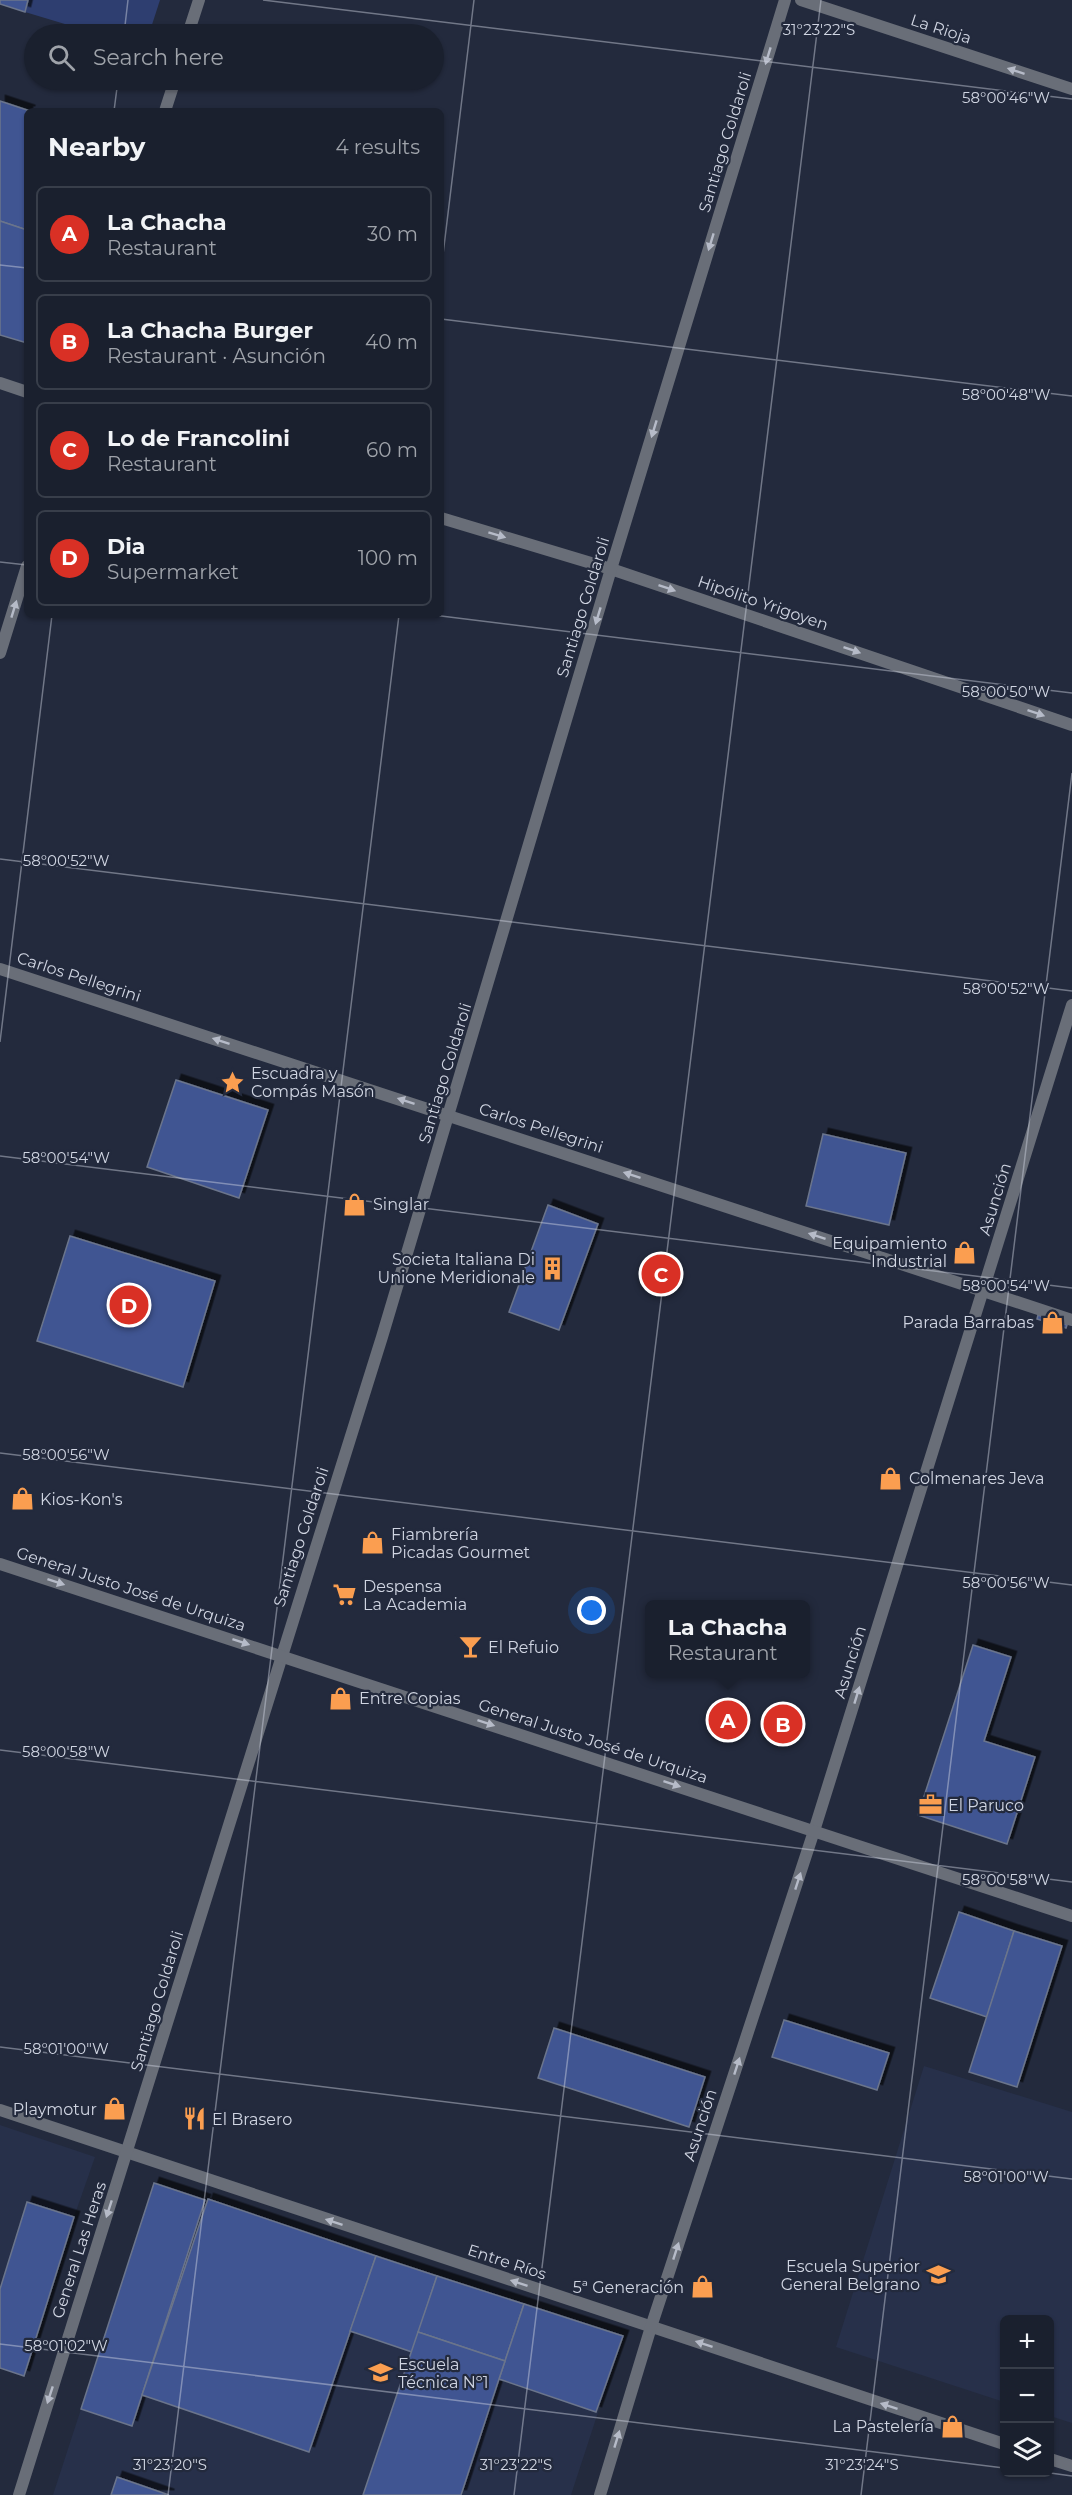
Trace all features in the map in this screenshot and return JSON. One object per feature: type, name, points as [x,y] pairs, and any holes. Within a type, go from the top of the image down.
[{"type":"street","points":[[191,24],[198,0]]},
{"type":"street","name":"Santiago Coldaroli","points":[[127,2153],[450,1115],[611,569],[785,0]]},
{"type":"street","name":"La Rioja","points":[[801,0],[1072,89]]},
{"type":"street","points":[[166,108],[172,90]]},
{"type":"street","points":[[0,383],[24,391]]},
{"type":"street","name":"Hipólito Yrigoyen","points":[[444,519],[611,569],[1072,725]]},
{"type":"street","points":[[0,653],[24,576]]},
{"type":"street","name":"Carlos Pellegrini","points":[[0,969],[1072,1320]]},
{"type":"street","name":"Asunción","points":[[600,2495],[651,2327],[814,1831],[1072,1005]]},
{"type":"street","name":"General Justo José de Urquiza","points":[[0,1564],[1072,1916]]},
{"type":"street","name":"Entre Ríos","points":[[0,2110],[1000,2442]]},
{"type":"street","name":"General Las Heras","points":[[19,2495],[127,2153]]},
{"type":"street","points":[[1054,2460],[1072,2466]]},
{"type":"shaded area","points":[[28,0],[160,0],[152,24],[65,24],[25,12]]},
{"type":"shaded area","points":[[924,2066],[1072,2112],[1072,2423],[1054,2417],[1054,2315],[1000,2315],[1000,2401],[836,2347]]},
{"type":"shaded area","points":[[0,2125],[95,2157],[24,2376],[0,2368]]},
{"type":"shaded area","name":"Escuela Técnica Nº1","points":[[205,2200],[623,2336],[571,2495],[53,2495],[81,2409],[132,2425]]},
{"type":"building","points":[[0,0],[28,0],[25,12],[0,4]]},
{"type":"building","points":[[0,101],[24,109],[24,229],[0,221]]},
{"type":"building","points":[[0,221],[24,229],[24,342],[0,335]]},
{"type":"building","points":[[176,1080],[268,1110],[239,1198],[147,1167]]},
{"type":"building","points":[[823,1134],[906,1153],[889,1225],[806,1206]]},
{"type":"building","name":"Societa Italiana Di Unione Meridionale","points":[[548,1205],[598,1224],[559,1330],[509,1312]]},
{"type":"building","points":[[70,1236],[215,1281],[183,1387],[37,1341]]},
{"type":"building","name":"Parada Barrabas","points":[[1038,1315],[1067,1325],[1066,1328],[1037,1319]]},
{"type":"building","points":[[973,1645],[1011,1657],[984,1741],[1035,1757],[1007,1844],[918,1815]]},
{"type":"building","points":[[959,1912],[1014,1931],[987,2017],[930,1998]]},
{"type":"building","points":[[1014,1931],[1062,1946],[1017,2087],[969,2072]]},
{"type":"building","points":[[784,2020],[889,2053],[877,2090],[772,2057]]},
{"type":"building","points":[[554,2028],[705,2077],[689,2127],[538,2078]]},
{"type":"building","points":[[154,2183],[205,2200],[132,2426],[81,2409]]},
{"type":"building","points":[[208,2199],[376,2256],[309,2452],[142,2395]]},
{"type":"building","points":[[27,2202],[74,2217],[24,2376],[0,2368],[0,2289]]},
{"type":"building","points":[[376,2256],[437,2276],[412,2352],[350,2331]]},
{"type":"building","points":[[437,2276],[524,2304],[505,2361],[418,2332]]},
{"type":"building","points":[[524,2304],[623,2336],[596,2412],[499,2379]]},
{"type":"building","points":[[418,2332],[505,2361],[461,2495],[363,2495]]},
{"type":"building","points":[[117,2477],[169,2495],[111,2495]]},
{"type":"place","name":"Escuadra y Compás Masón","points":[[233,1082]]},
{"type":"place","name":"Singlar","points":[[355,1204]]},
{"type":"place","name":"Equipamiento Industrial","points":[[965,1252]]},
{"type":"place","name":"Societa Italiana Di Unione Meridionale","points":[[553,1268]]},
{"type":"place","name":"Lo de Francolini","points":[[661,1274]]},
{"type":"place","name":"Dia","points":[[129,1305]]},
{"type":"place","name":"Parada Barrabas","points":[[1052,1322]]},
{"type":"place","name":"Colmenares Jeva","points":[[891,1478]]},
{"type":"place","name":"Kios-Kon's","points":[[22,1499]]},
{"type":"place","name":"Fiambrería Picadas Gourmet","points":[[373,1543]]},
{"type":"place","name":"Despensa La Academia","points":[[345,1595]]},
{"type":"place","name":"El Refuio","points":[[470,1647]]},
{"type":"place","name":"Entre Copias","points":[[341,1698]]},
{"type":"place","name":"La Chacha","points":[[728,1720]]},
{"type":"place","name":"La Chacha Burger","points":[[783,1724]]},
{"type":"place","name":"El Paruco","points":[[930,1805]]},
{"type":"place","name":"Playmotur","points":[[115,2109]]},
{"type":"place","name":"El Brasero","points":[[194,2119]]},
{"type":"place","name":"Escuela Superior General Belgrano","points":[[938,2275]]},
{"type":"place","name":"5ª Generación","points":[[702,2287]]},
{"type":"place","name":"Escuela Técnica Nº1","points":[[380,2373]]},
{"type":"place","name":"La Pastelería","points":[[952,2426]]}]
